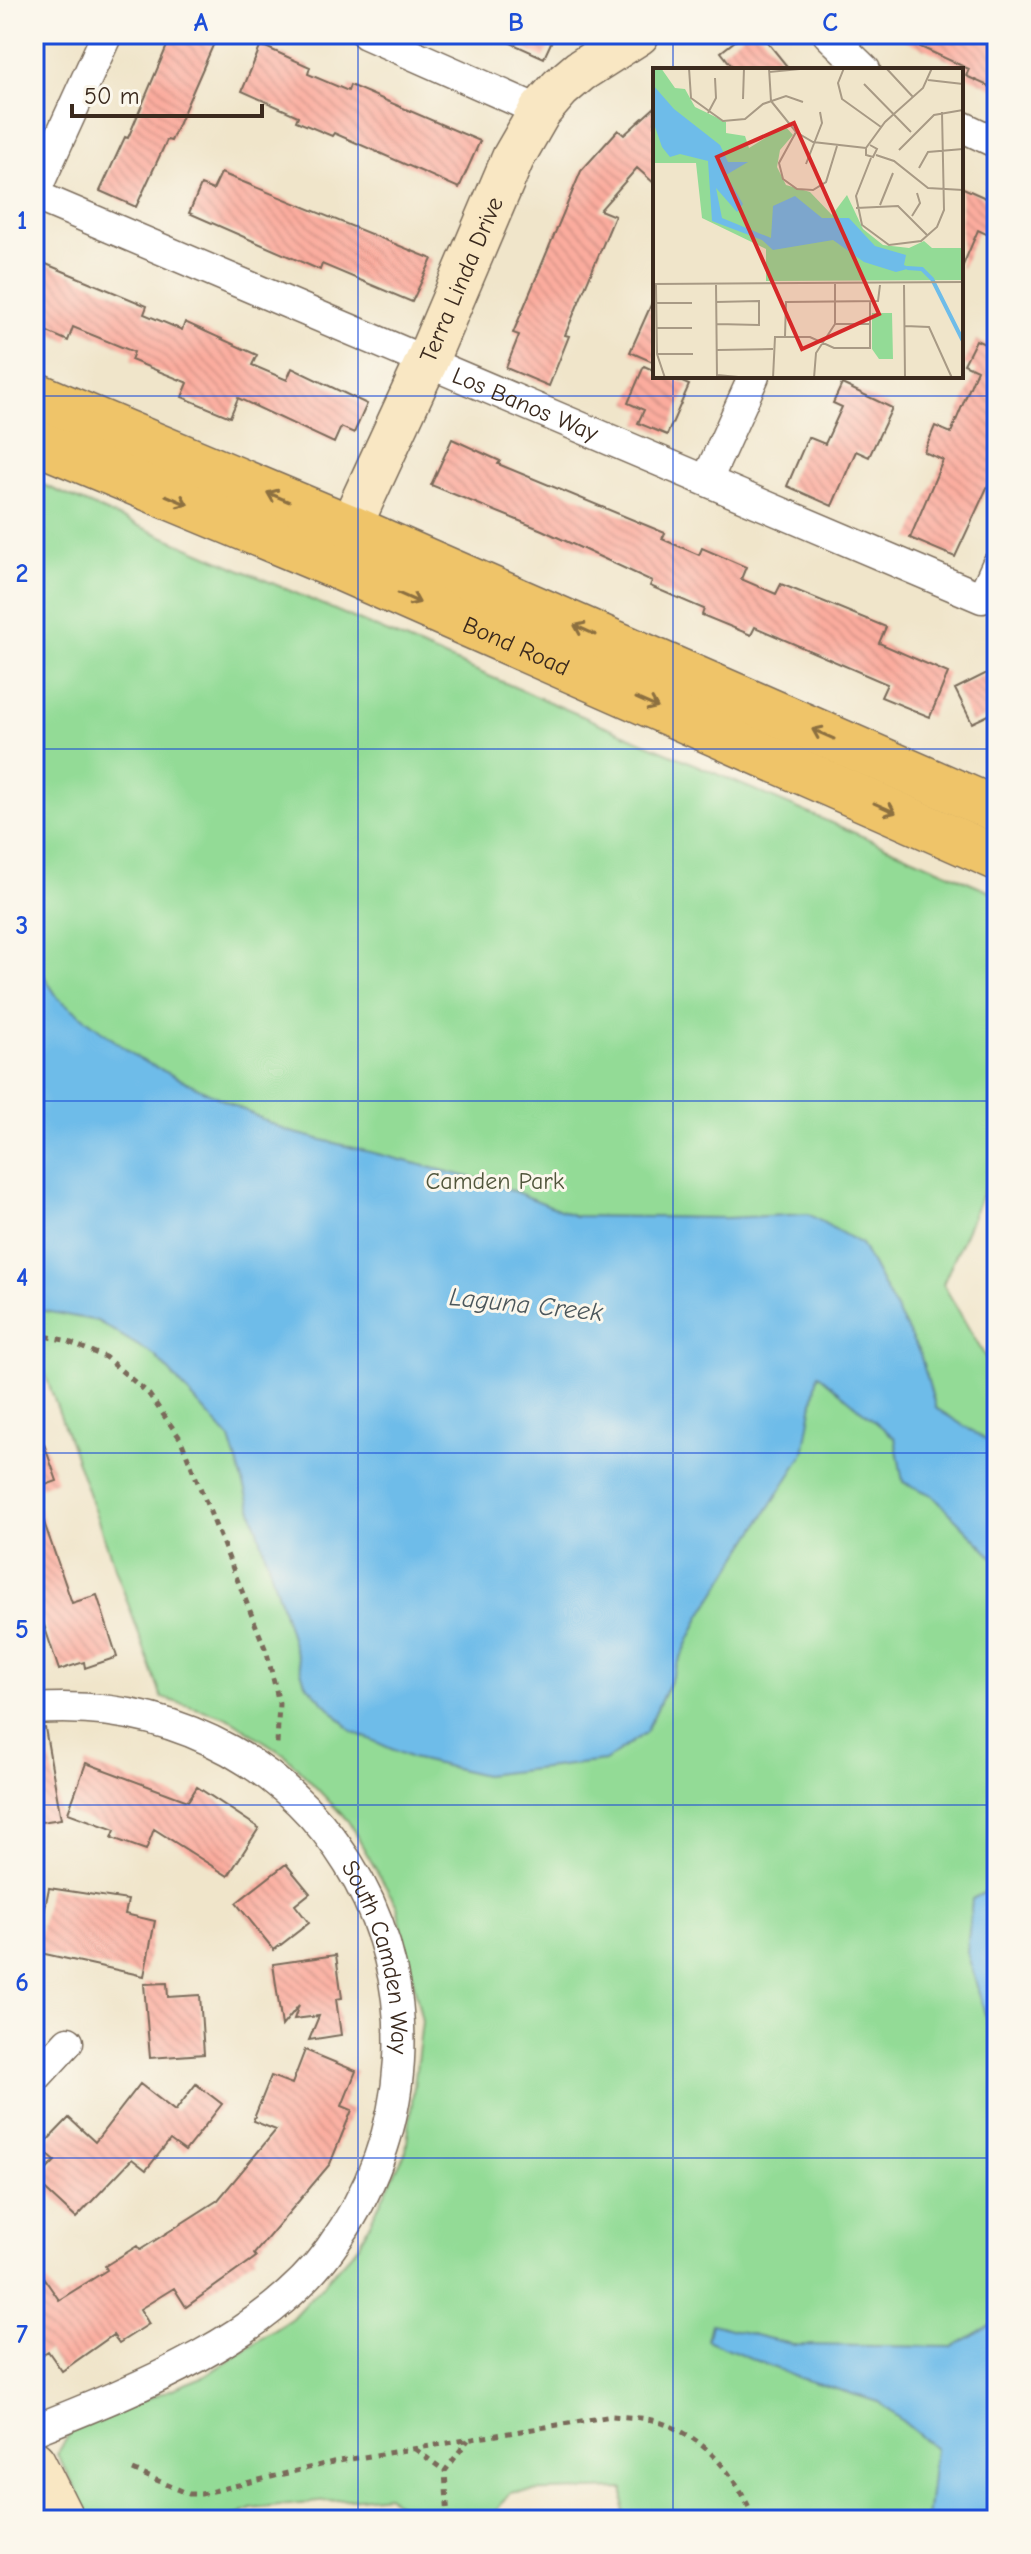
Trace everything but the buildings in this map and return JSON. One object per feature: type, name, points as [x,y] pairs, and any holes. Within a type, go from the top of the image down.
[{"type":"main road","name":"Bond Road","points":[[34,394],[344,547],[997,858]]},
{"type":"main road","name":"Bond Road","points":[[34,441],[344,547],[997,810]]},
{"type":"street","points":[[34,195],[107,34]]},
{"type":"street","points":[[366,34],[540,111]]},
{"type":"street","name":"Terra Linda Drive","points":[[344,547],[513,158],[540,111],[580,71],[638,34]]},
{"type":"street","points":[[828,34],[863,68]]},
{"type":"street","points":[[963,127],[997,143]]},
{"type":"street","name":"Los Banos Way","points":[[34,195],[425,365],[707,480],[982,598],[997,565]]},
{"type":"street","points":[[707,480],[753,378]]},
{"type":"street","name":"South Camden Way","points":[[34,1709],[89,1708],[174,1725],[253,1764],[298,1801],[336,1845],[369,1901],[391,1960],[401,2044],[396,2100],[381,2155],[344,2229],[307,2276],[265,2315],[235,2336],[34,2430]]},
{"type":"street","points":[[34,2079],[68,2042]]},
{"type":"street","points":[[34,2462],[63,2520]]},
{"type":"path","points":[[34,1334],[64,1340],[105,1357],[148,1393],[180,1438],[267,1653],[279,1703],[277,1744]]},
{"type":"path","points":[[133,2470],[189,2494],[201,2494],[333,2462],[612,2416],[656,2421],[704,2446],[738,2481],[755,2520]]},
{"type":"path","points":[[448,2520],[445,2471],[468,2439]]},
{"type":"path","points":[[414,2448],[445,2471]]},
{"type":"green space","name":"Camden Park","points":[[34,481],[997,894],[997,1160],[943,1284],[997,1377],[997,2520],[623,2520],[624,2489],[511,2492],[489,2520],[414,2520],[388,2495],[251,2509],[227,2520],[92,2520],[57,2454],[73,2428],[205,2376],[292,2318],[358,2246],[406,2151],[422,2021],[397,1906],[348,1821],[284,1754],[226,1717],[162,1698],[34,1343]]},
{"type":"water","name":"Laguna Creek","points":[[34,960],[58,998],[139,1059],[287,1131],[496,1184],[575,1216],[726,1218],[808,1214],[861,1244],[920,1354],[936,1408],[997,1447],[997,1561],[932,1495],[903,1482],[895,1438],[818,1374],[804,1453],[700,1617],[646,1732],[605,1761],[484,1775],[411,1758],[352,1731],[305,1683],[230,1439],[155,1356],[97,1321],[34,1309]]},
{"type":"water","points":[[997,1886],[997,2055],[967,1952],[972,1899]]},
{"type":"water","points":[[997,2321],[997,2520],[927,2520],[935,2448],[879,2402],[796,2377],[707,2340],[711,2324],[795,2345],[952,2347]]}]
